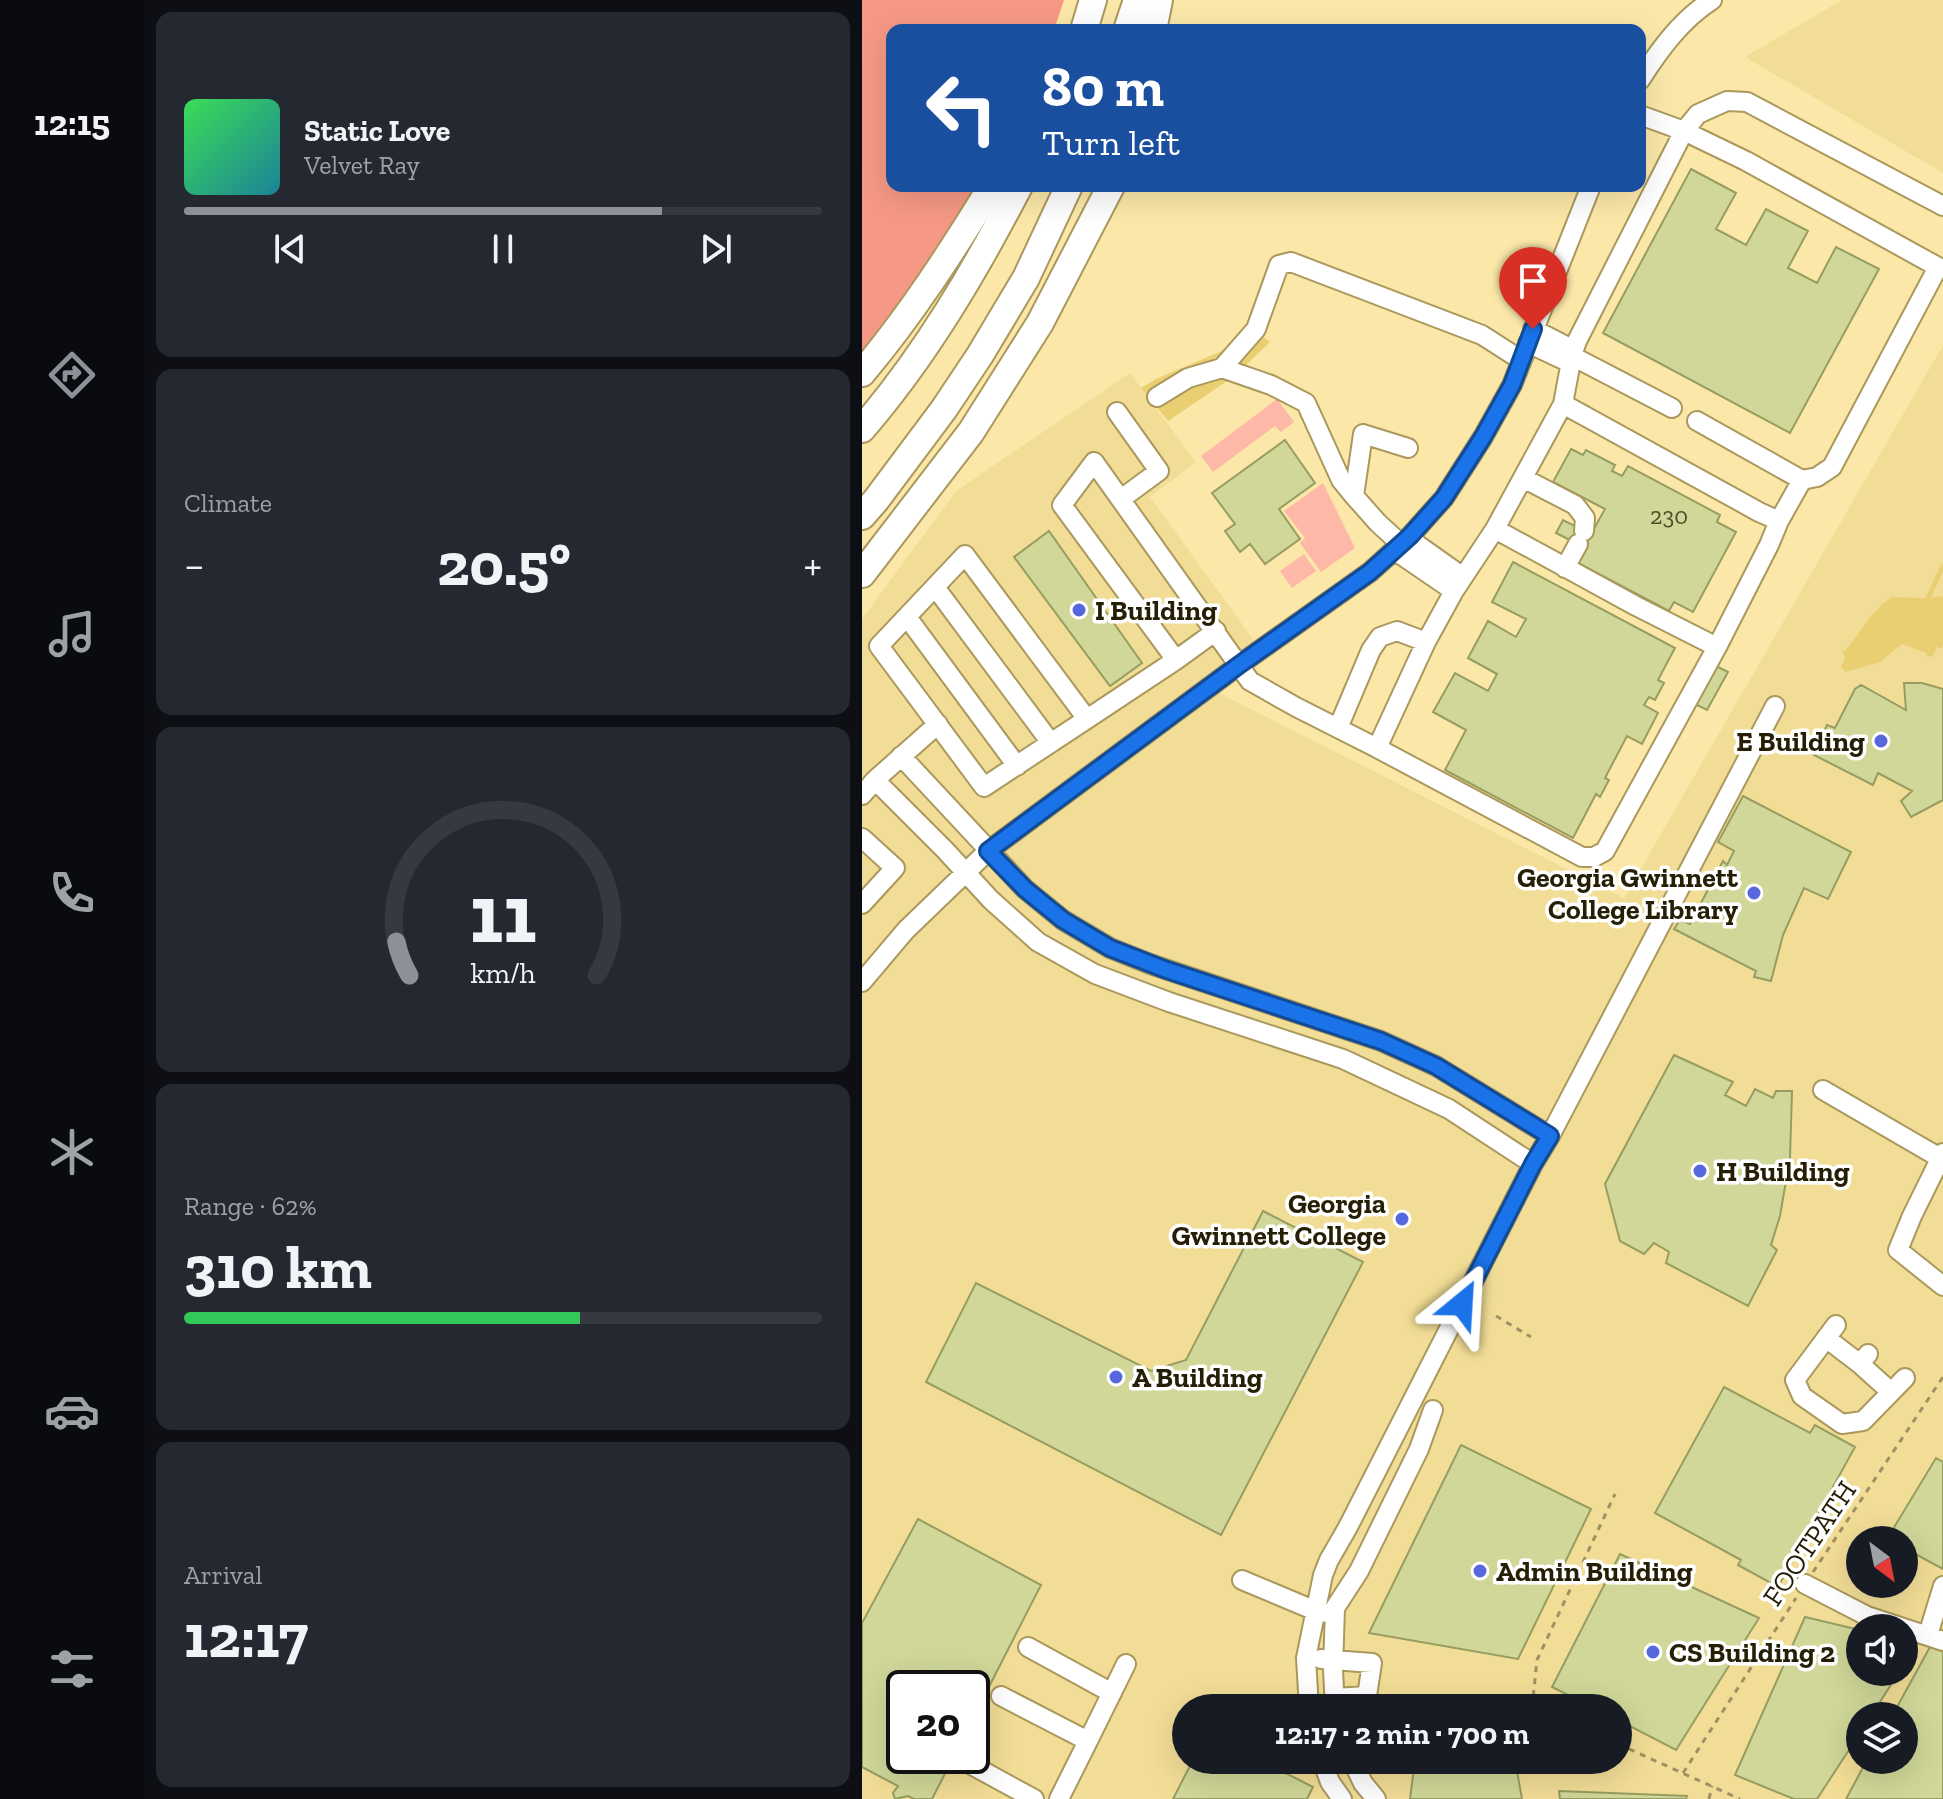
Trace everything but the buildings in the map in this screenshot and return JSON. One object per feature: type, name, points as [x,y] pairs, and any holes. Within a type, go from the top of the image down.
[{"type":"highway","points":[[1086,24],[1093,0]]},
{"type":"highway","points":[[1129,24],[1137,0]]},
{"type":"highway","points":[[1154,24],[1159,0]]},
{"type":"highway","points":[[862,373],[958,242],[988,192]]},
{"type":"highway","points":[[862,429],[921,352],[969,277],[1016,192]]},
{"type":"highway","points":[[862,516],[944,409],[980,355],[1026,278],[1066,192]]},
{"type":"highway","points":[[862,574],[971,432],[1040,323],[1108,192]]},
{"type":"street","points":[[1646,70],[1660,48],[1695,11],[1712,0]]},
{"type":"street","points":[[1377,748],[1426,642],[1458,584],[1495,529],[1563,404],[1577,341],[1684,131],[1698,114],[1727,101],[1747,102],[1943,206]]},
{"type":"street","points":[[1646,117],[1684,131],[1746,161],[1940,262],[1832,467],[1817,477],[1802,480],[1697,421]]},
{"type":"street","points":[[862,982],[906,930],[988,851],[1370,572],[1444,498],[1512,385],[1589,192]]},
{"type":"street","points":[[1157,397],[1188,378],[1222,368],[1256,329],[1279,265],[1291,262],[1482,335],[1528,344],[1562,359],[1572,356],[1672,408]]},
{"type":"street","points":[[1222,368],[1271,385],[1306,403],[1341,480],[1354,496],[1378,523],[1458,584]]},
{"type":"street","points":[[1563,404],[1779,521]]},
{"type":"street","points":[[1117,412],[1159,471],[1121,499]]},
{"type":"street","points":[[1354,496],[1363,434],[1408,448]]},
{"type":"street","points":[[1176,660],[1062,505],[1094,462],[1250,681],[1582,857],[1594,857],[1605,851],[1717,647],[1802,480]]},
{"type":"street","points":[[1523,478],[1575,505],[1585,518],[1581,537],[1565,568]]},
{"type":"street","points":[[1495,529],[1717,647]]},
{"type":"street","points":[[1087,719],[965,555],[879,646],[984,787],[1017,766],[1176,660],[1216,631]]},
{"type":"street","points":[[935,587],[1051,743]]},
{"type":"street","points":[[907,617],[1017,766]]},
{"type":"street","points":[[1338,728],[1371,650],[1380,637],[1397,631],[1426,642]]},
{"type":"street","points":[[1334,1694],[1323,1575],[1329,1560],[1533,1164],[1775,706]]},
{"type":"street","points":[[862,795],[938,724]]},
{"type":"street","points":[[901,756],[1025,889],[1063,920],[1110,948],[1381,1041],[1436,1066],[1550,1136]]},
{"type":"street","points":[[875,780],[991,900],[1038,942],[1095,974],[1169,1002],[1343,1059],[1449,1109],[1533,1164]]},
{"type":"street","points":[[862,838],[895,868],[864,899]]},
{"type":"street","points":[[1823,1090],[1942,1156],[1898,1250],[1943,1286]]},
{"type":"street","points":[[1891,1392],[1864,1359],[1831,1332],[1795,1380],[1802,1396],[1842,1424],[1863,1421],[1905,1378]]},
{"type":"street","points":[[1308,1694],[1306,1658],[1325,1613],[1335,1608],[1359,1571],[1408,1472],[1433,1410]]},
{"type":"street","points":[[1242,1580],[1325,1613]]},
{"type":"street","points":[[1805,1584],[1867,1616],[1935,1638],[1943,1586]]},
{"type":"street","points":[[1028,1647],[1112,1693]]},
{"type":"street","points":[[1306,1658],[1372,1663],[1367,1694]]},
{"type":"street","points":[[1059,1799],[1126,1664]]},
{"type":"street","points":[[1001,1696],[1088,1741]]},
{"type":"street","points":[[988,1774],[1034,1799]]},
{"type":"street","points":[[1327,1774],[1342,1799]]},
{"type":"street","points":[[1359,1774],[1376,1799]]},
{"type":"path","points":[[1496,1316],[1531,1337]]},
{"type":"path","name":"FOOTPATH","points":[[1683,1773],[1943,1377]]},
{"type":"path","points":[[1533,1694],[1537,1660],[1615,1494]]},
{"type":"path","points":[[1632,1750],[1740,1799]]},
{"type":"path","points":[[1709,1799],[1712,1786]]},
{"type":"shaded area","points":[[862,0],[1064,0],[1056,24],[886,24],[886,192],[972,192],[919,292],[862,357]]},
{"type":"shaded area","points":[[1842,0],[1943,0],[1943,173],[1745,57]]},
{"type":"shaded area","points":[[1260,335],[1270,342],[1236,375],[1168,421],[1141,388],[1158,378]]},
{"type":"shaded area","name":"Georgia Gwinnett College","points":[[1943,345],[1943,1799],[862,1799],[862,619],[956,491],[1130,373],[1196,462],[1150,497],[1261,650],[1215,691],[1624,898]]},
{"type":"shaded area","points":[[1277,399],[1294,422],[1281,432],[1275,426],[1213,472],[1201,456]]},
{"type":"shaded area","points":[[1323,483],[1355,548],[1321,572],[1300,543],[1305,538],[1284,511]]},
{"type":"shaded area","points":[[1304,554],[1316,571],[1292,588],[1280,571]]},
{"type":"shaded area","points":[[1943,596],[1943,646],[1941,649],[1937,647],[1932,657],[1902,644],[1880,662],[1845,672],[1841,666],[1845,658],[1842,651],[1882,604],[1892,597]]},
{"type":"waterway","points":[[1928,598],[1943,566]]},
{"type":"place","name":"I Building","points":[[1079,610]]},
{"type":"place","name":"E Building","points":[[1881,741]]},
{"type":"place","name":"Georgia Gwinnett College Library","points":[[1754,893]]},
{"type":"place","name":"H Building","points":[[1700,1171]]},
{"type":"place","name":"Georgia Gwinnett College","points":[[1402,1219]]},
{"type":"place","name":"A Building","points":[[1116,1377]]},
{"type":"place","name":"Admin Building","points":[[1480,1571]]},
{"type":"place","name":"CS Building 2","points":[[1653,1652]]},
{"type":"route","points":[[1462,1304],[1550,1136],[1436,1066],[1381,1041],[1110,948],[1063,920],[1025,889],[988,851],[1370,572],[1410,536],[1444,498],[1483,437],[1512,385],[1533,329]]}]
